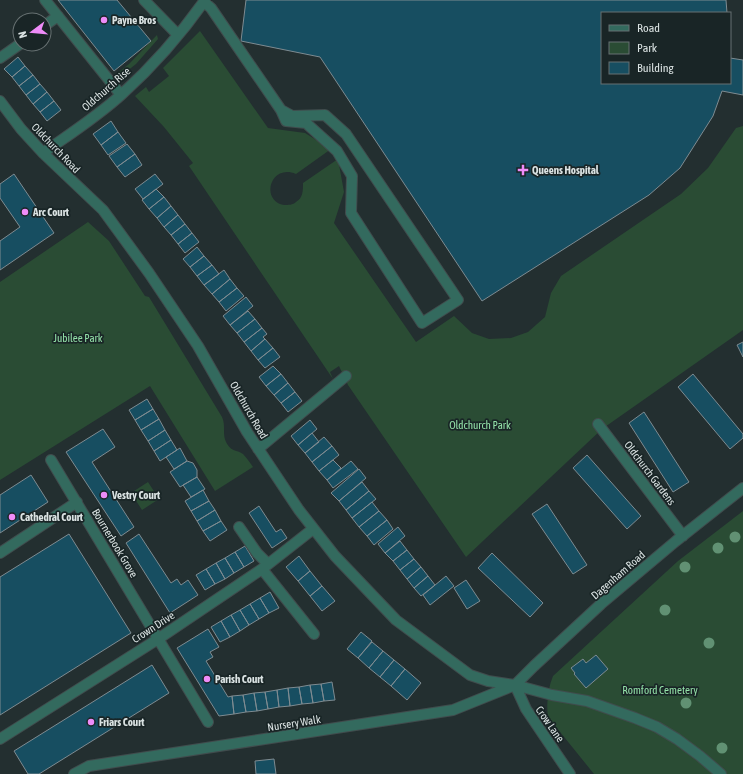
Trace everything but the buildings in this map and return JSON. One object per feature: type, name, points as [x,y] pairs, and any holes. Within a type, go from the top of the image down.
[{"type":"street","points":[[45,0],[121,95]]},
{"type":"street","points":[[144,0],[178,35]]},
{"type":"street","points":[[205,1],[281,110],[286,121],[306,123],[337,151],[352,176],[351,213],[422,323],[458,300],[346,134],[325,115],[292,116],[281,110]]},
{"type":"street","name":"Oldchurch Rise","points":[[43,153],[121,95],[178,35],[205,1]]},
{"type":"street","points":[[52,20],[58,16]]},
{"type":"street","points":[[0,58],[12,50]]},
{"type":"street","name":"Oldchurch Road","points":[[0,101],[21,129],[43,153],[103,210],[149,273],[198,346],[258,449],[299,510],[335,556],[396,620],[470,675],[488,681],[515,685],[552,695],[587,701],[636,718],[657,727],[677,739],[721,774]]},
{"type":"street","points":[[258,449],[346,376]]},
{"type":"street","name":"Oldchurch Gardens","points":[[598,424],[683,536]]},
{"type":"street","name":"Bournerbook Grove","points":[[51,460],[208,722]]},
{"type":"street","name":"Dagenham Road","points":[[515,685],[602,604],[743,488]]},
{"type":"street","points":[[0,553],[76,502]]},
{"type":"street","points":[[239,527],[314,634]]},
{"type":"street","name":"Crown Drive","points":[[0,739],[158,639],[265,566],[313,528]]},
{"type":"street","name":"Nursery Walk","points":[[74,774],[89,766],[453,710],[515,685]]},
{"type":"street","name":"Crow Lane","points":[[515,685],[526,709],[570,774]]},
{"type":"green space","name":"Oldchurch Park","points":[[200,31],[268,128],[305,133],[331,149],[296,174],[287,172],[274,178],[270,191],[272,197],[277,202],[284,205],[295,203],[303,191],[303,183],[338,159],[344,192],[334,223],[416,342],[454,316],[472,333],[489,339],[511,338],[528,332],[545,317],[551,293],[561,276],[681,194],[708,168],[736,128],[743,126],[743,330],[602,429],[466,557],[348,385],[339,366],[330,372],[333,379],[189,166],[193,163],[164,127],[135,96],[146,87],[149,92],[169,76],[163,68]]},
{"type":"green space","points":[[157,35],[158,39],[136,64],[117,79],[114,76],[129,64]]},
{"type":"green space","name":"Jubilee Park","points":[[88,222],[109,241],[145,296],[149,297],[222,417],[226,442],[232,449],[241,452],[253,467],[215,491],[150,386],[0,480],[0,282]]},
{"type":"green space","points":[[148,482],[159,499],[142,510],[131,493]]},
{"type":"green space","name":"Romford Cemetery","points":[[743,511],[743,774],[594,774],[548,717],[548,696],[553,676],[678,561]]},
{"type":"place","name":"Payne Bros","points":[[104,20]]},
{"type":"place","name":"Queens Hospital","points":[[523,170]]},
{"type":"place","name":"Arc Court","points":[[25,212]]},
{"type":"place","name":"Vestry Court","points":[[104,495]]},
{"type":"place","name":"Cathedral Court","points":[[12,517]]},
{"type":"place","name":"Parish Court","points":[[207,679]]},
{"type":"place","name":"Friars Court","points":[[91,722]]}]
